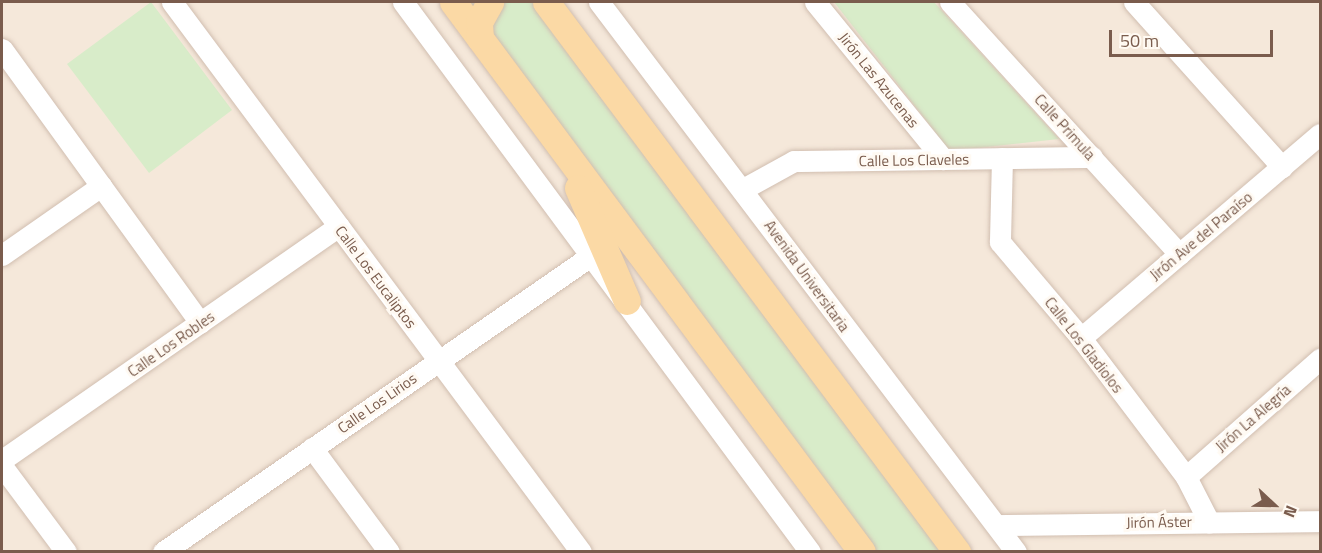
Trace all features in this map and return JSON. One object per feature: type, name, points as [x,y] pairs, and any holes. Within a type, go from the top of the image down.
[{"type":"main road","points":[[453,2],[862,552]]},
{"type":"main road","points":[[480,38],[479,22],[490,2]]},
{"type":"main road","points":[[546,2],[957,552]]},
{"type":"main road","points":[[560,146],[627,302]]},
{"type":"street","name":"Calle Los Eucaliptos","points":[[172,2],[581,552]]},
{"type":"street","points":[[403,2],[810,552]]},
{"type":"street","name":"Avenida Universitaria","points":[[598,2],[743,189],[1016,552]]},
{"type":"street","name":"Jirón Las Azucenas","points":[[815,2],[943,159]]},
{"type":"street","name":"Calle Primula","points":[[950,2],[1179,254]]},
{"type":"street","points":[[1134,2],[1282,167]]},
{"type":"street","points":[[2,49],[200,323]]},
{"type":"street","name":"Jirón Ave del Paraíso","points":[[1081,338],[1320,134]]},
{"type":"street","name":"Calle Los Claveles","points":[[743,189],[794,161],[1092,157]]},
{"type":"street","name":"Calle Los Gladiolos","points":[[1002,158],[1000,242],[1081,338],[1186,477],[1209,522]]},
{"type":"street","points":[[2,255],[100,186]]},
{"type":"street","name":"Calle Los Robles","points":[[2,460],[339,226]]},
{"type":"street","name":"Calle Los Lirios","points":[[163,552],[592,255]]},
{"type":"street","name":"Jirón La Alegría","points":[[1186,477],[1320,360]]},
{"type":"street","points":[[312,448],[389,552]]},
{"type":"street","points":[[2,466],[66,552]]},
{"type":"street","name":"Jirón Áster","points":[[997,525],[1320,521]]},
{"type":"shaded area","points":[[2,2],[1320,2],[1320,551],[2,551]]},
{"type":"green space","points":[[151,2],[232,110],[149,173],[67,64]]},
{"type":"green space","points":[[464,2],[533,2],[943,551],[874,551]]},
{"type":"green space","points":[[834,2],[934,2],[1059,139],[950,151]]}]
